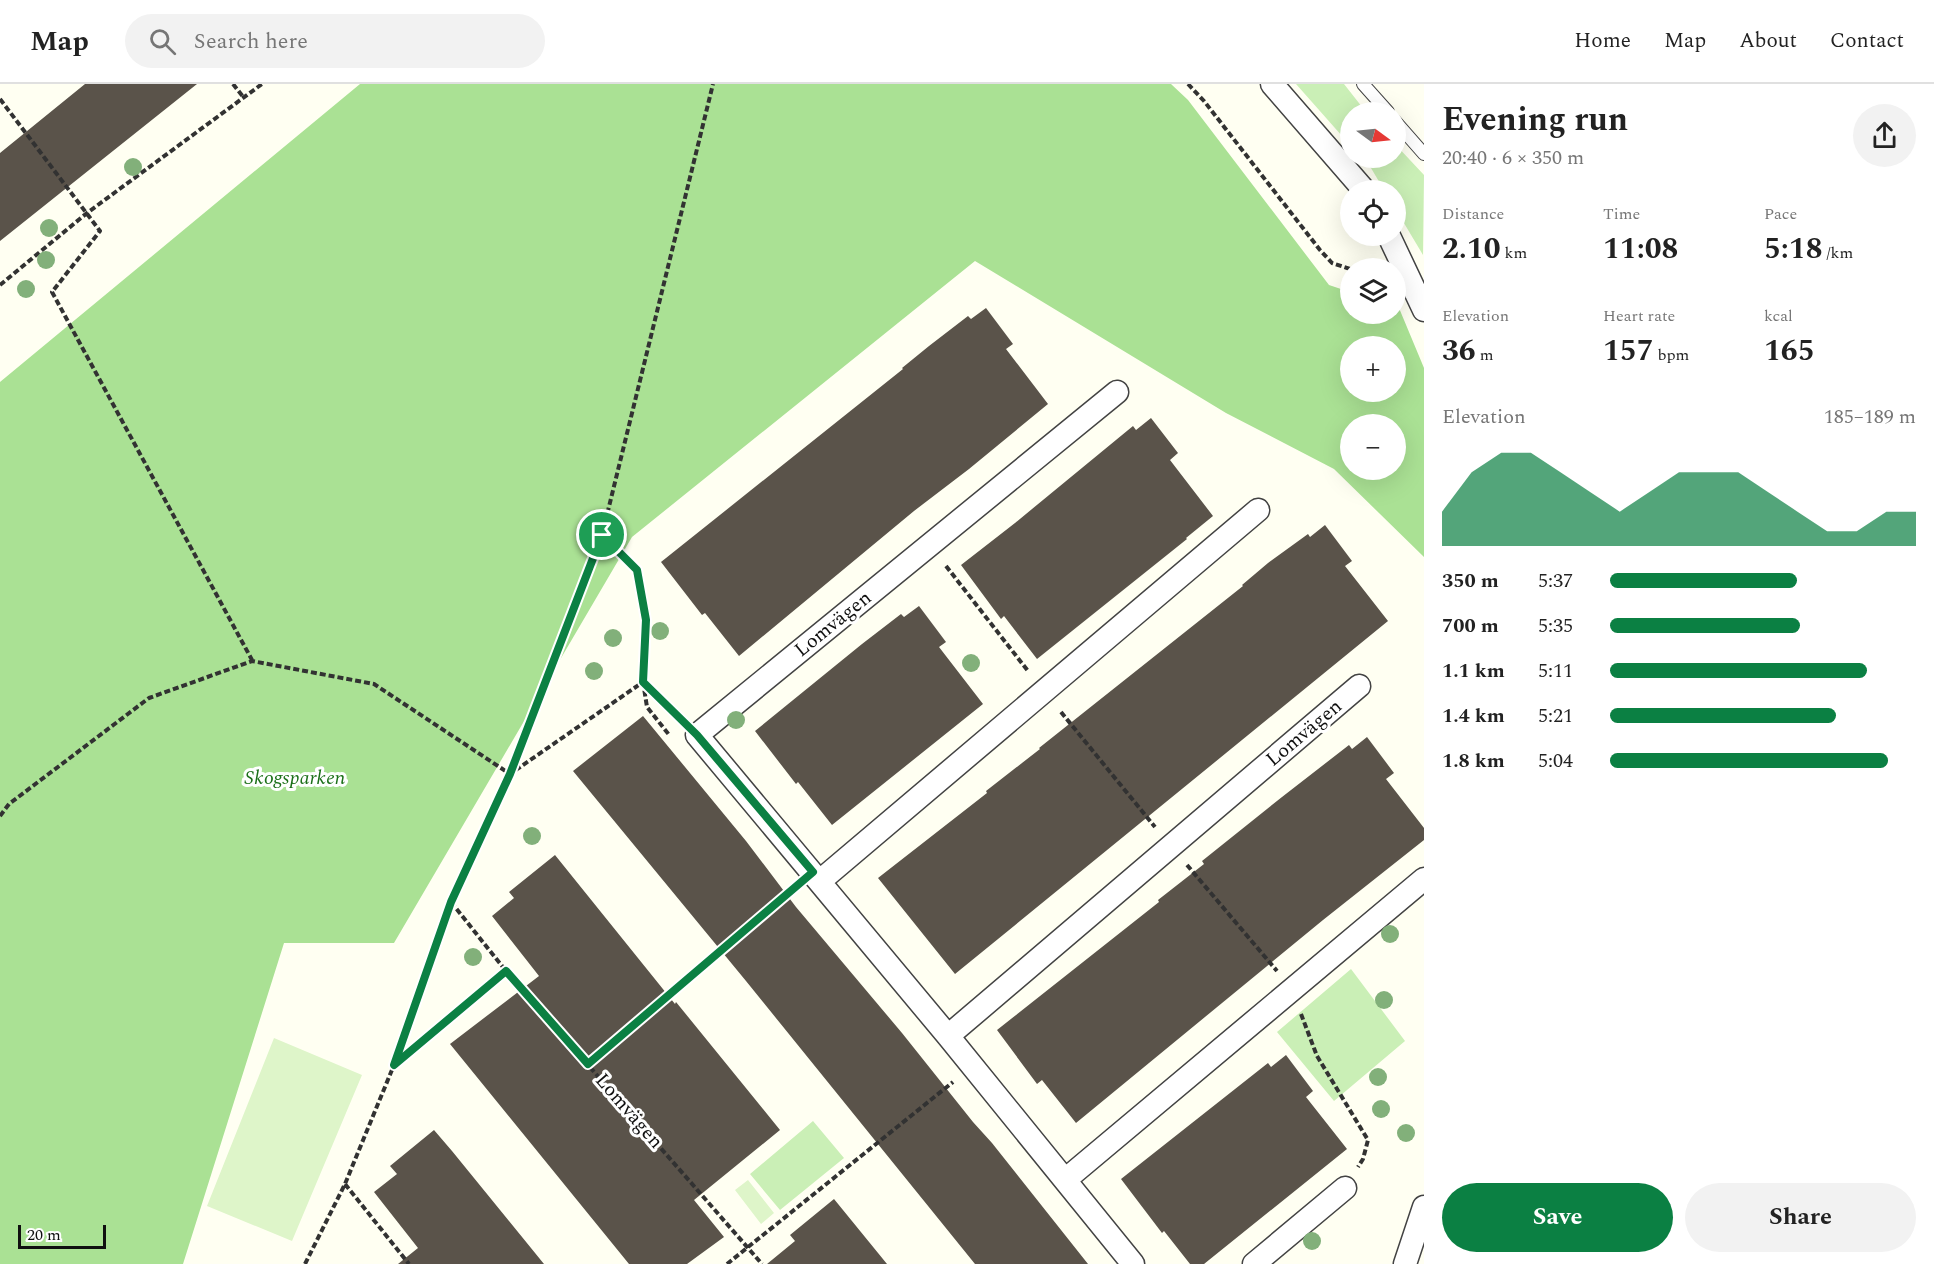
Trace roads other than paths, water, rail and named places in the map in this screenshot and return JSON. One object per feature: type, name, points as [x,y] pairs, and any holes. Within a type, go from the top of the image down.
[{"type":"street","points":[[1272,84],[1355,180]]},
{"type":"street","points":[[1394,246],[1424,310]]},
{"type":"street","name":"Lomvägen","points":[[816,877],[697,735],[1117,392]]},
{"type":"street","points":[[1133,1264],[816,877],[1258,510]]},
{"type":"street","name":"Lomvägen","points":[[948,1036],[1359,686]]},
{"type":"street","points":[[1065,1180],[1424,879]]},
{"type":"street","points":[[1254,1264],[1345,1188]]},
{"type":"street","points":[[1405,1264],[1424,1207]]},
{"type":"lane","points":[[1364,84],[1379,102]]},
{"type":"lane","points":[[1406,134],[1424,154]]},
{"type":"park label","name":"Skogsparken","points":[[295,778]]}]
